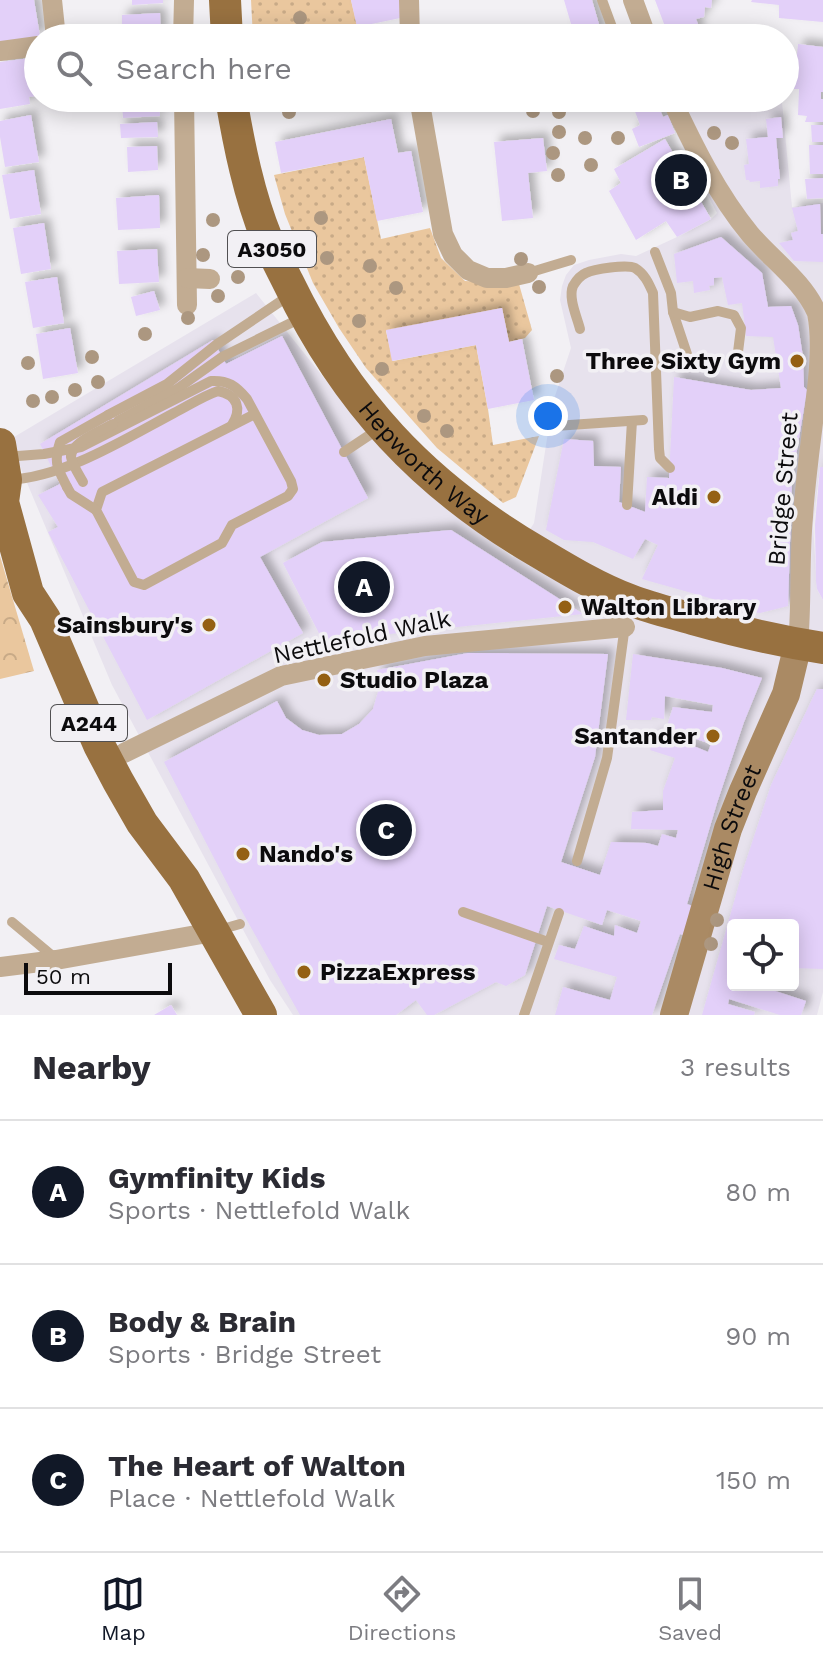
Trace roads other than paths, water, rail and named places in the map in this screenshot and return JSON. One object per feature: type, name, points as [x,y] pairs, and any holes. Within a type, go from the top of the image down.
[{"type":"main road","points":[[225,0],[226,24]]},
{"type":"main road","name":"Hepworth Way","points":[[234,112],[266,238],[299,304],[348,386],[382,427],[428,473],[477,514],[601,588],[626,612],[811,646]]},
{"type":"main road","name":"A244","points":[[3,460],[3,502],[28,593],[45,619],[99,745],[142,823],[165,884],[215,931],[261,1015]]},
{"type":"main road","name":"A244","points":[[215,931],[239,1015]]},
{"type":"street","points":[[52,0],[55,24]]},
{"type":"street","points":[[183,24],[184,0]]},
{"type":"street","points":[[409,0],[410,24]]},
{"type":"street","points":[[633,0],[642,24]]},
{"type":"street","points":[[0,51],[24,48]]},
{"type":"street","points":[[184,112],[187,305]]},
{"type":"street","points":[[423,112],[437,159],[443,234],[453,255],[468,270],[487,278],[528,273]]},
{"type":"street","name":"Bridge Street","points":[[678,112],[728,203],[749,232],[820,312],[822,355],[816,451],[802,523],[801,610],[811,646]]},
{"type":"street","points":[[187,278],[210,279]]},
{"type":"street","name":"Nettlefold Walk","points":[[124,753],[281,676],[425,646],[626,612]]},
{"type":"street","name":"High Street","points":[[674,1015],[728,829],[786,694],[811,646]]},
{"type":"street","points":[[0,967],[215,931]]},
{"type":"lane","points":[[602,0],[611,24]]},
{"type":"lane","points":[[655,252],[671,293],[673,312],[687,354]]},
{"type":"lane","points":[[528,273],[571,260]]},
{"type":"lane","points":[[580,329],[571,295],[579,278],[593,271],[628,266],[640,272],[653,293],[659,449],[660,458],[670,468]]},
{"type":"lane","points":[[102,492],[83,482],[71,458],[72,451],[82,441],[167,384],[216,345],[299,304]]},
{"type":"lane","points":[[3,460],[44,454],[81,447],[211,381],[232,384],[247,399],[293,489],[288,496],[232,525],[222,543],[141,585],[134,582],[96,510],[71,494],[56,465],[56,454],[60,442],[177,389],[299,304]]},
{"type":"lane","points":[[673,312],[690,317],[718,311],[734,315],[741,328],[737,360]]},
{"type":"lane","points":[[3,460],[24,479],[53,472],[218,391],[231,395],[238,407],[231,426]]},
{"type":"lane","points":[[96,510],[102,492],[255,414]]},
{"type":"lane","points":[[555,426],[637,420],[627,505]]},
{"type":"lane","points":[[344,452],[382,427]]},
{"type":"lane","points":[[577,861],[607,758],[626,612]]},
{"type":"lane","points":[[463,912],[548,942]]},
{"type":"lane","points":[[524,1015],[559,913]]},
{"type":"lane","points":[[12,922],[56,960]]},
{"type":"place","name":"Body & Brain","points":[[681,180]]},
{"type":"place","name":"Three Sixty Gym","points":[[797,361]]},
{"type":"place","name":"Aldi","points":[[714,497]]},
{"type":"place","name":"Gymfinity Kids","points":[[364,587]]},
{"type":"place","name":"Walton Library","points":[[565,607]]},
{"type":"place","name":"Sainsbury's","points":[[209,625]]},
{"type":"place","name":"Studio Plaza","points":[[324,680]]},
{"type":"place","name":"Santander","points":[[713,736]]},
{"type":"place","name":"The Heart of Walton","points":[[386,830]]},
{"type":"place","name":"Nando's","points":[[243,854]]},
{"type":"place","name":"PizzaExpress","points":[[304,972]]}]
